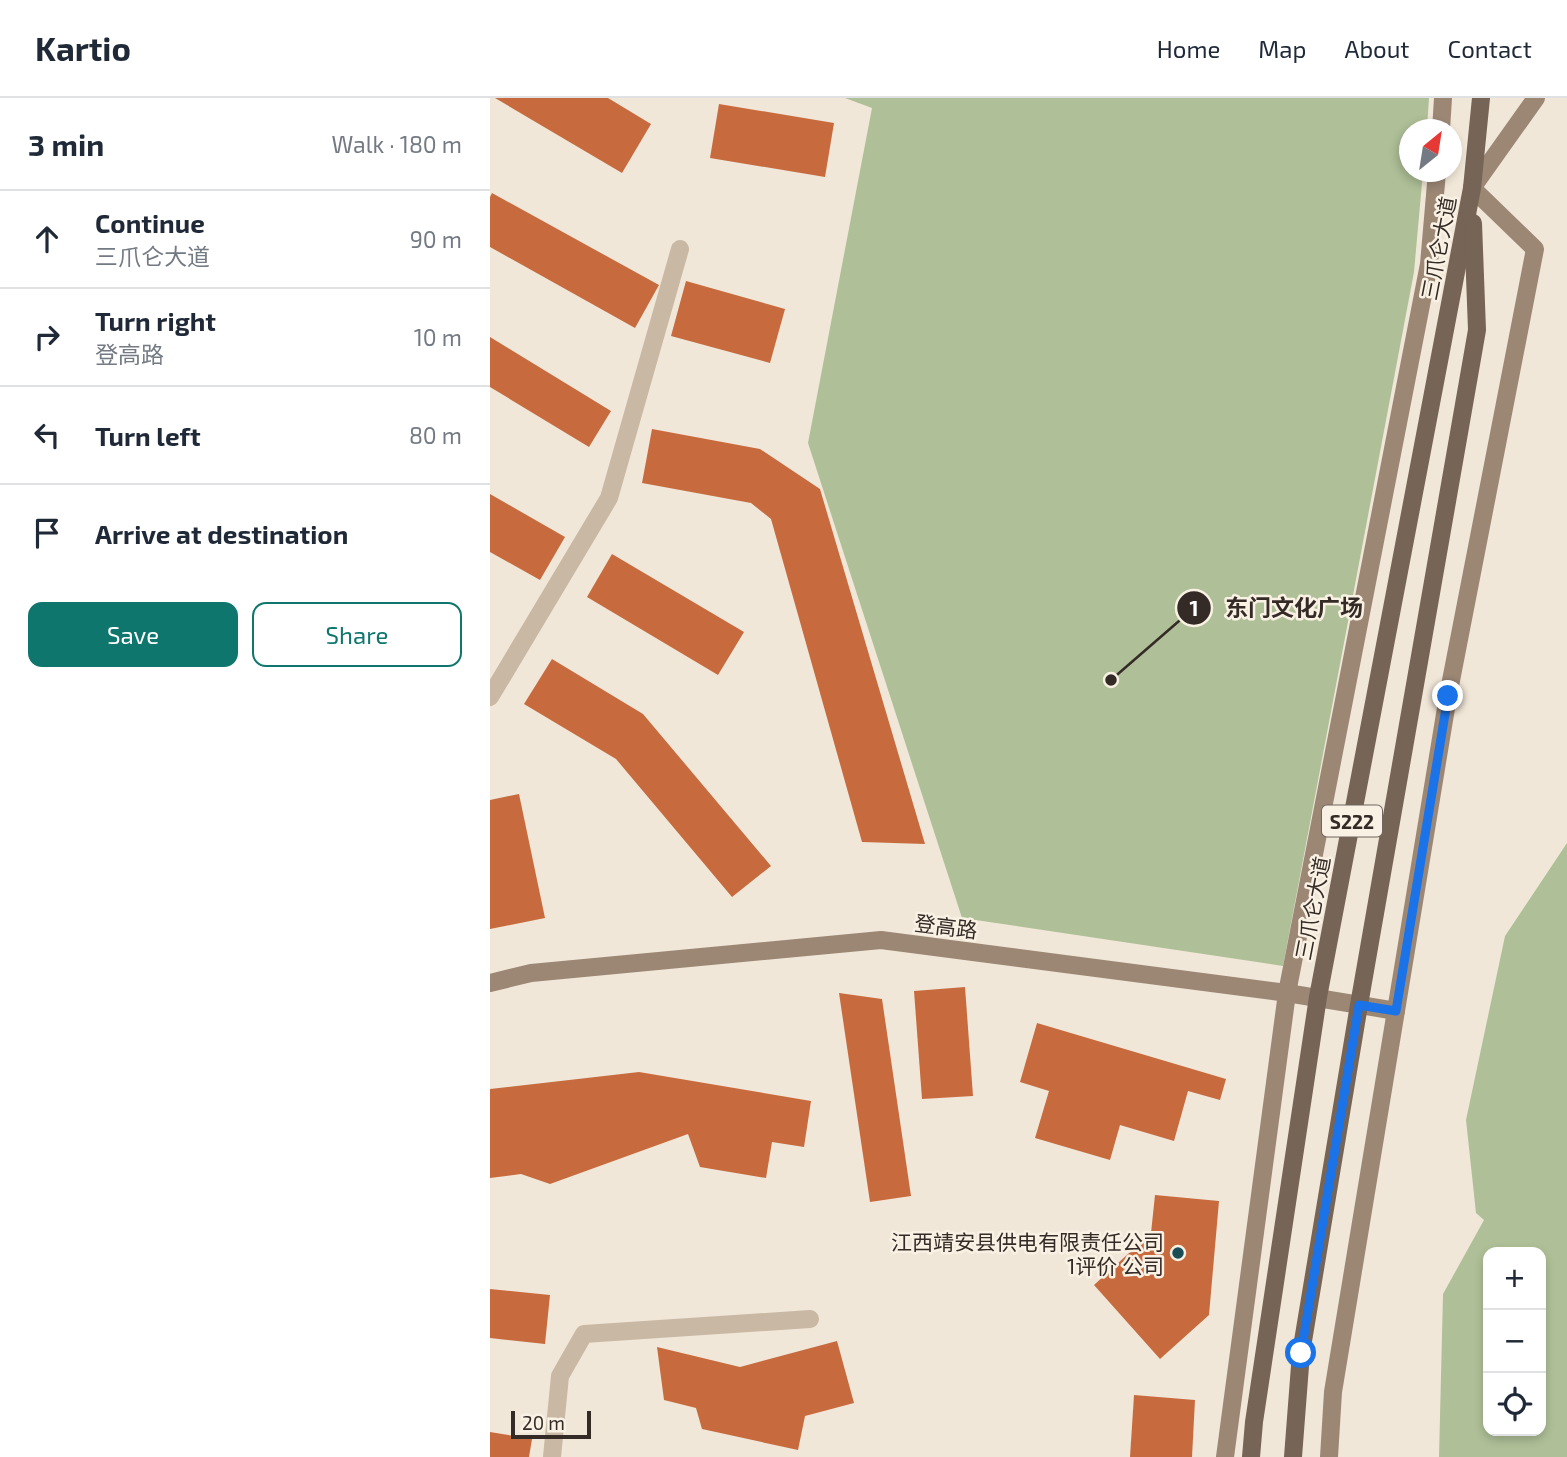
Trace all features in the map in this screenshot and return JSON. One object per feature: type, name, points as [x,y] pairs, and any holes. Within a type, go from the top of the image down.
[{"type":"main road","points":[[1442,119],[1443,98]]},
{"type":"main road","name":"S222","points":[[1472,188],[1481,98]]},
{"type":"main road","points":[[1472,188],[1524,98]]},
{"type":"main road","points":[[1472,188],[1536,98]]},
{"type":"main road","points":[[1225,1457],[1287,993],[1429,264],[1436,182]]},
{"type":"main road","points":[[1329,1457],[1333,1392],[1448,696],[1535,249],[1472,188]]},
{"type":"main road","name":"三爪仑大道","points":[[1251,1457],[1318,997],[1472,188]]},
{"type":"main road","name":"三爪仑大道","points":[[1293,1457],[1301,1353],[1477,330],[1472,188]]},
{"type":"main road","name":"登高路","points":[[490,984],[531,973],[881,940],[1318,997],[1396,1011]]},
{"type":"street","points":[[490,697],[609,498],[680,249]]},
{"type":"street","points":[[552,1457],[560,1376],[584,1334],[810,1319]]},
{"type":"green space","points":[[845,98],[1429,98],[1428,119],[1399,119],[1399,182],[1422,182],[1414,272],[1283,966],[962,918],[808,443],[872,108]]},
{"type":"green space","points":[[1567,843],[1567,1457],[1439,1457],[1443,1294],[1484,1220],[1476,1213],[1466,1120],[1505,936]]},
{"type":"building","points":[[495,98],[608,98],[651,124],[622,173]]},
{"type":"building","points":[[719,104],[834,123],[825,177],[710,158]]},
{"type":"building","points":[[492,193],[659,285],[635,328],[490,247]]},
{"type":"building","points":[[686,281],[785,309],[770,363],[671,336]]},
{"type":"building","points":[[490,337],[611,411],[589,447],[490,387]]},
{"type":"building","points":[[652,429],[760,449],[820,489],[925,844],[862,842],[771,519],[751,503],[642,483]]},
{"type":"building","points":[[490,494],[565,537],[540,580],[490,552]]},
{"type":"building","points":[[612,554],[744,632],[718,675],[587,597]]},
{"type":"building","points":[[552,659],[643,714],[771,866],[732,897],[616,759],[524,704]]},
{"type":"building","points":[[519,794],[545,918],[490,929],[490,800]]},
{"type":"building","points":[[965,987],[973,1096],[922,1099],[914,991]]},
{"type":"building","points":[[839,993],[882,999],[911,1196],[870,1202]]},
{"type":"building","points":[[1037,1023],[1226,1079],[1220,1100],[1188,1091],[1174,1141],[1120,1125],[1110,1160],[1035,1138],[1049,1091],[1020,1082]]},
{"type":"building","points":[[639,1072],[811,1101],[804,1147],[772,1142],[766,1178],[700,1167],[688,1134],[550,1184],[521,1174],[490,1178],[490,1089]]},
{"type":"building","points":[[1155,1195],[1219,1201],[1209,1315],[1160,1359],[1094,1285],[1151,1233]]},
{"type":"building","points":[[490,1289],[550,1295],[545,1344],[490,1338]]},
{"type":"building","points":[[837,1341],[854,1403],[805,1416],[798,1450],[702,1429],[696,1408],[664,1400],[657,1347],[740,1367]]},
{"type":"building","points":[[1134,1395],[1195,1400],[1192,1457],[1130,1457]]},
{"type":"building","points":[[490,1432],[532,1439],[529,1457],[490,1457]]},
{"type":"place","name":"东门文化广场","points":[[1111,680]]},
{"type":"place","name":"江西靖安县供电有限责任公司 1评价 公司","points":[[1178,1253]]},
{"type":"route","points":[[1301,1353],[1359,1005],[1396,1011],[1448,696]]}]
